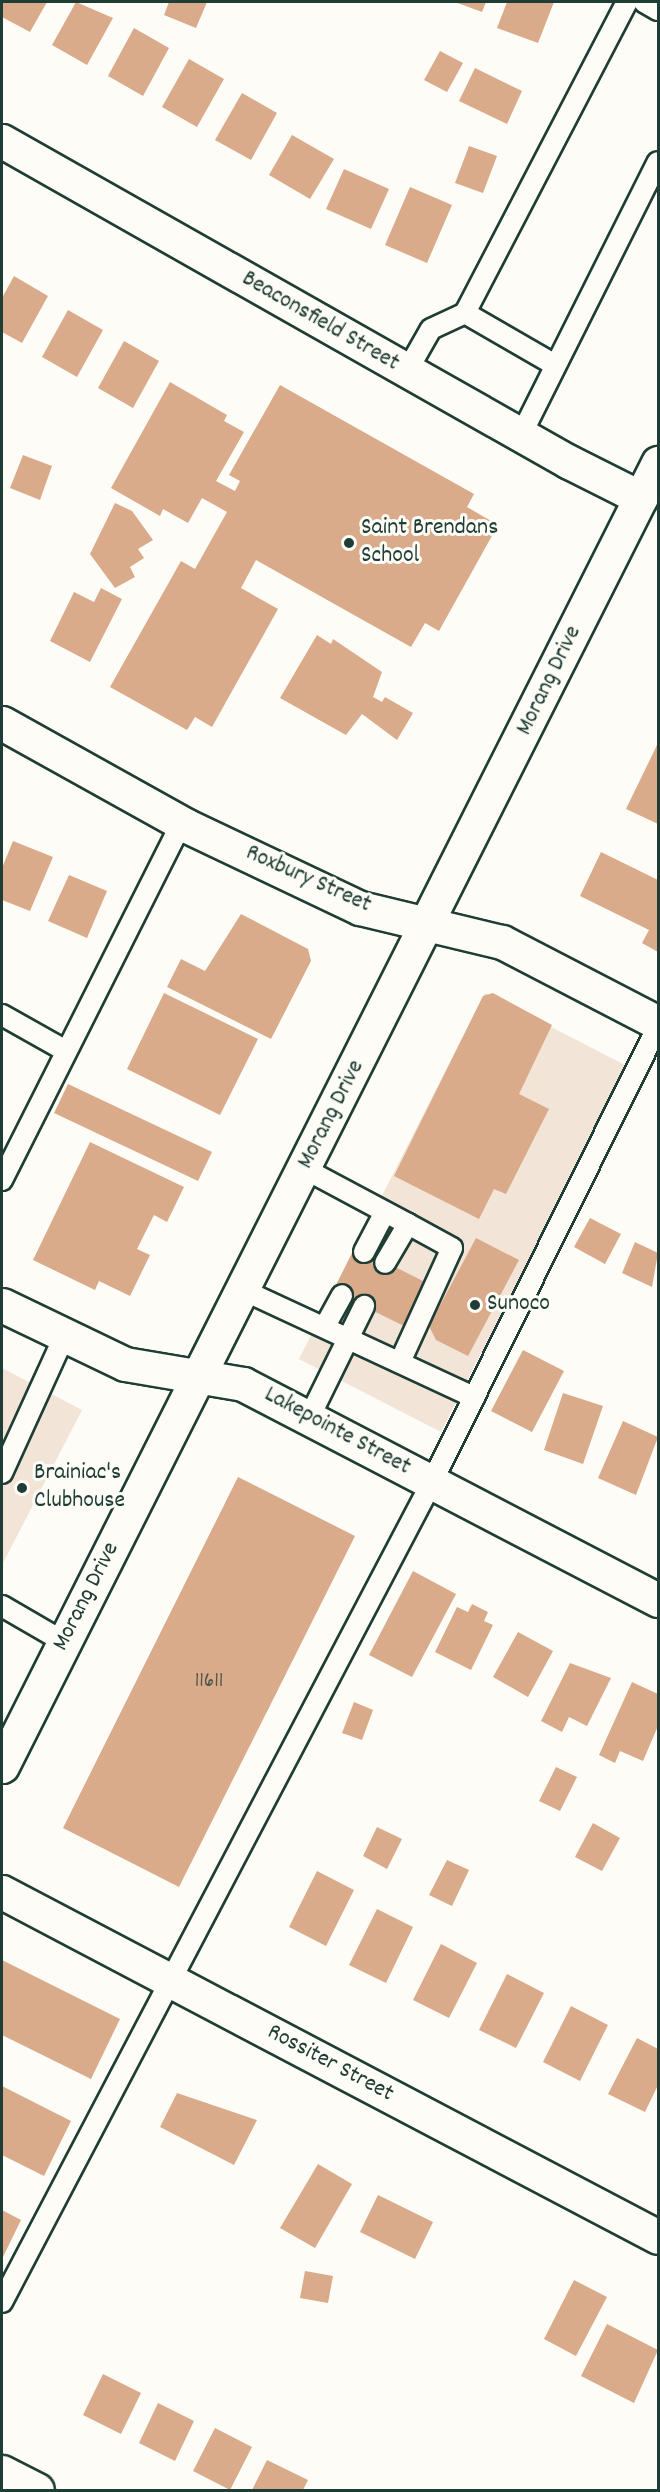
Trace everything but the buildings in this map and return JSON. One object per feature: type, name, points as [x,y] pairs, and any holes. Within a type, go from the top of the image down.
[{"type":"street","name":"Beaconsfield Street","points":[[2,141],[521,435],[641,498]]},
{"type":"street","name":"Morang Drive","points":[[2,1766],[430,922],[658,463]]},
{"type":"street","name":"Roxbury Street","points":[[2,723],[182,822],[360,908],[430,922],[502,942],[658,1025]]},
{"type":"street","name":"Lakepointe Street","points":[[2,1305],[125,1364],[198,1379],[243,1384],[658,1600]]},
{"type":"street","name":"Rossiter Street","points":[[2,1892],[658,2237]]},
{"type":"street","points":[[2,2472],[37,2490]]},
{"type":"lane","points":[[407,371],[431,329],[465,313],[627,2]]},
{"type":"lane","points":[[644,2],[658,10]]},
{"type":"lane","points":[[521,435],[658,162]]},
{"type":"lane","points":[[465,313],[555,364]]},
{"type":"lane","points":[[2,1180],[182,822]]},
{"type":"lane","points":[[2,1015],[66,1051]]},
{"type":"lane","points":[[2,2302],[172,1982],[432,1482],[658,1025]]},
{"type":"lane","points":[[304,1169],[452,1248],[400,1362]]},
{"type":"lane","points":[[364,1252],[385,1212]]},
{"type":"lane","points":[[385,1263],[408,1224]]},
{"type":"lane","points":[[243,1290],[347,1336],[474,1397]]},
{"type":"lane","points":[[325,1326],[342,1295]]},
{"type":"lane","points":[[309,1418],[347,1336],[364,1306]]},
{"type":"lane","points":[[2,1473],[65,1335]]},
{"type":"lane","points":[[2,1606],[64,1642]]},
{"type":"shaded area","points":[[485,993],[627,1066],[441,1432],[299,1359]]},
{"type":"shaded area","name":"Brainiac's Clubhouse","points":[[2,1368],[82,1410],[2,1565]]},
{"type":"place","name":"Saint Brendans School","points":[[349,543]]},
{"type":"place","name":"Sunoco","points":[[475,1305]]},
{"type":"place","name":"Brainiac's Clubhouse","points":[[22,1488]]}]
